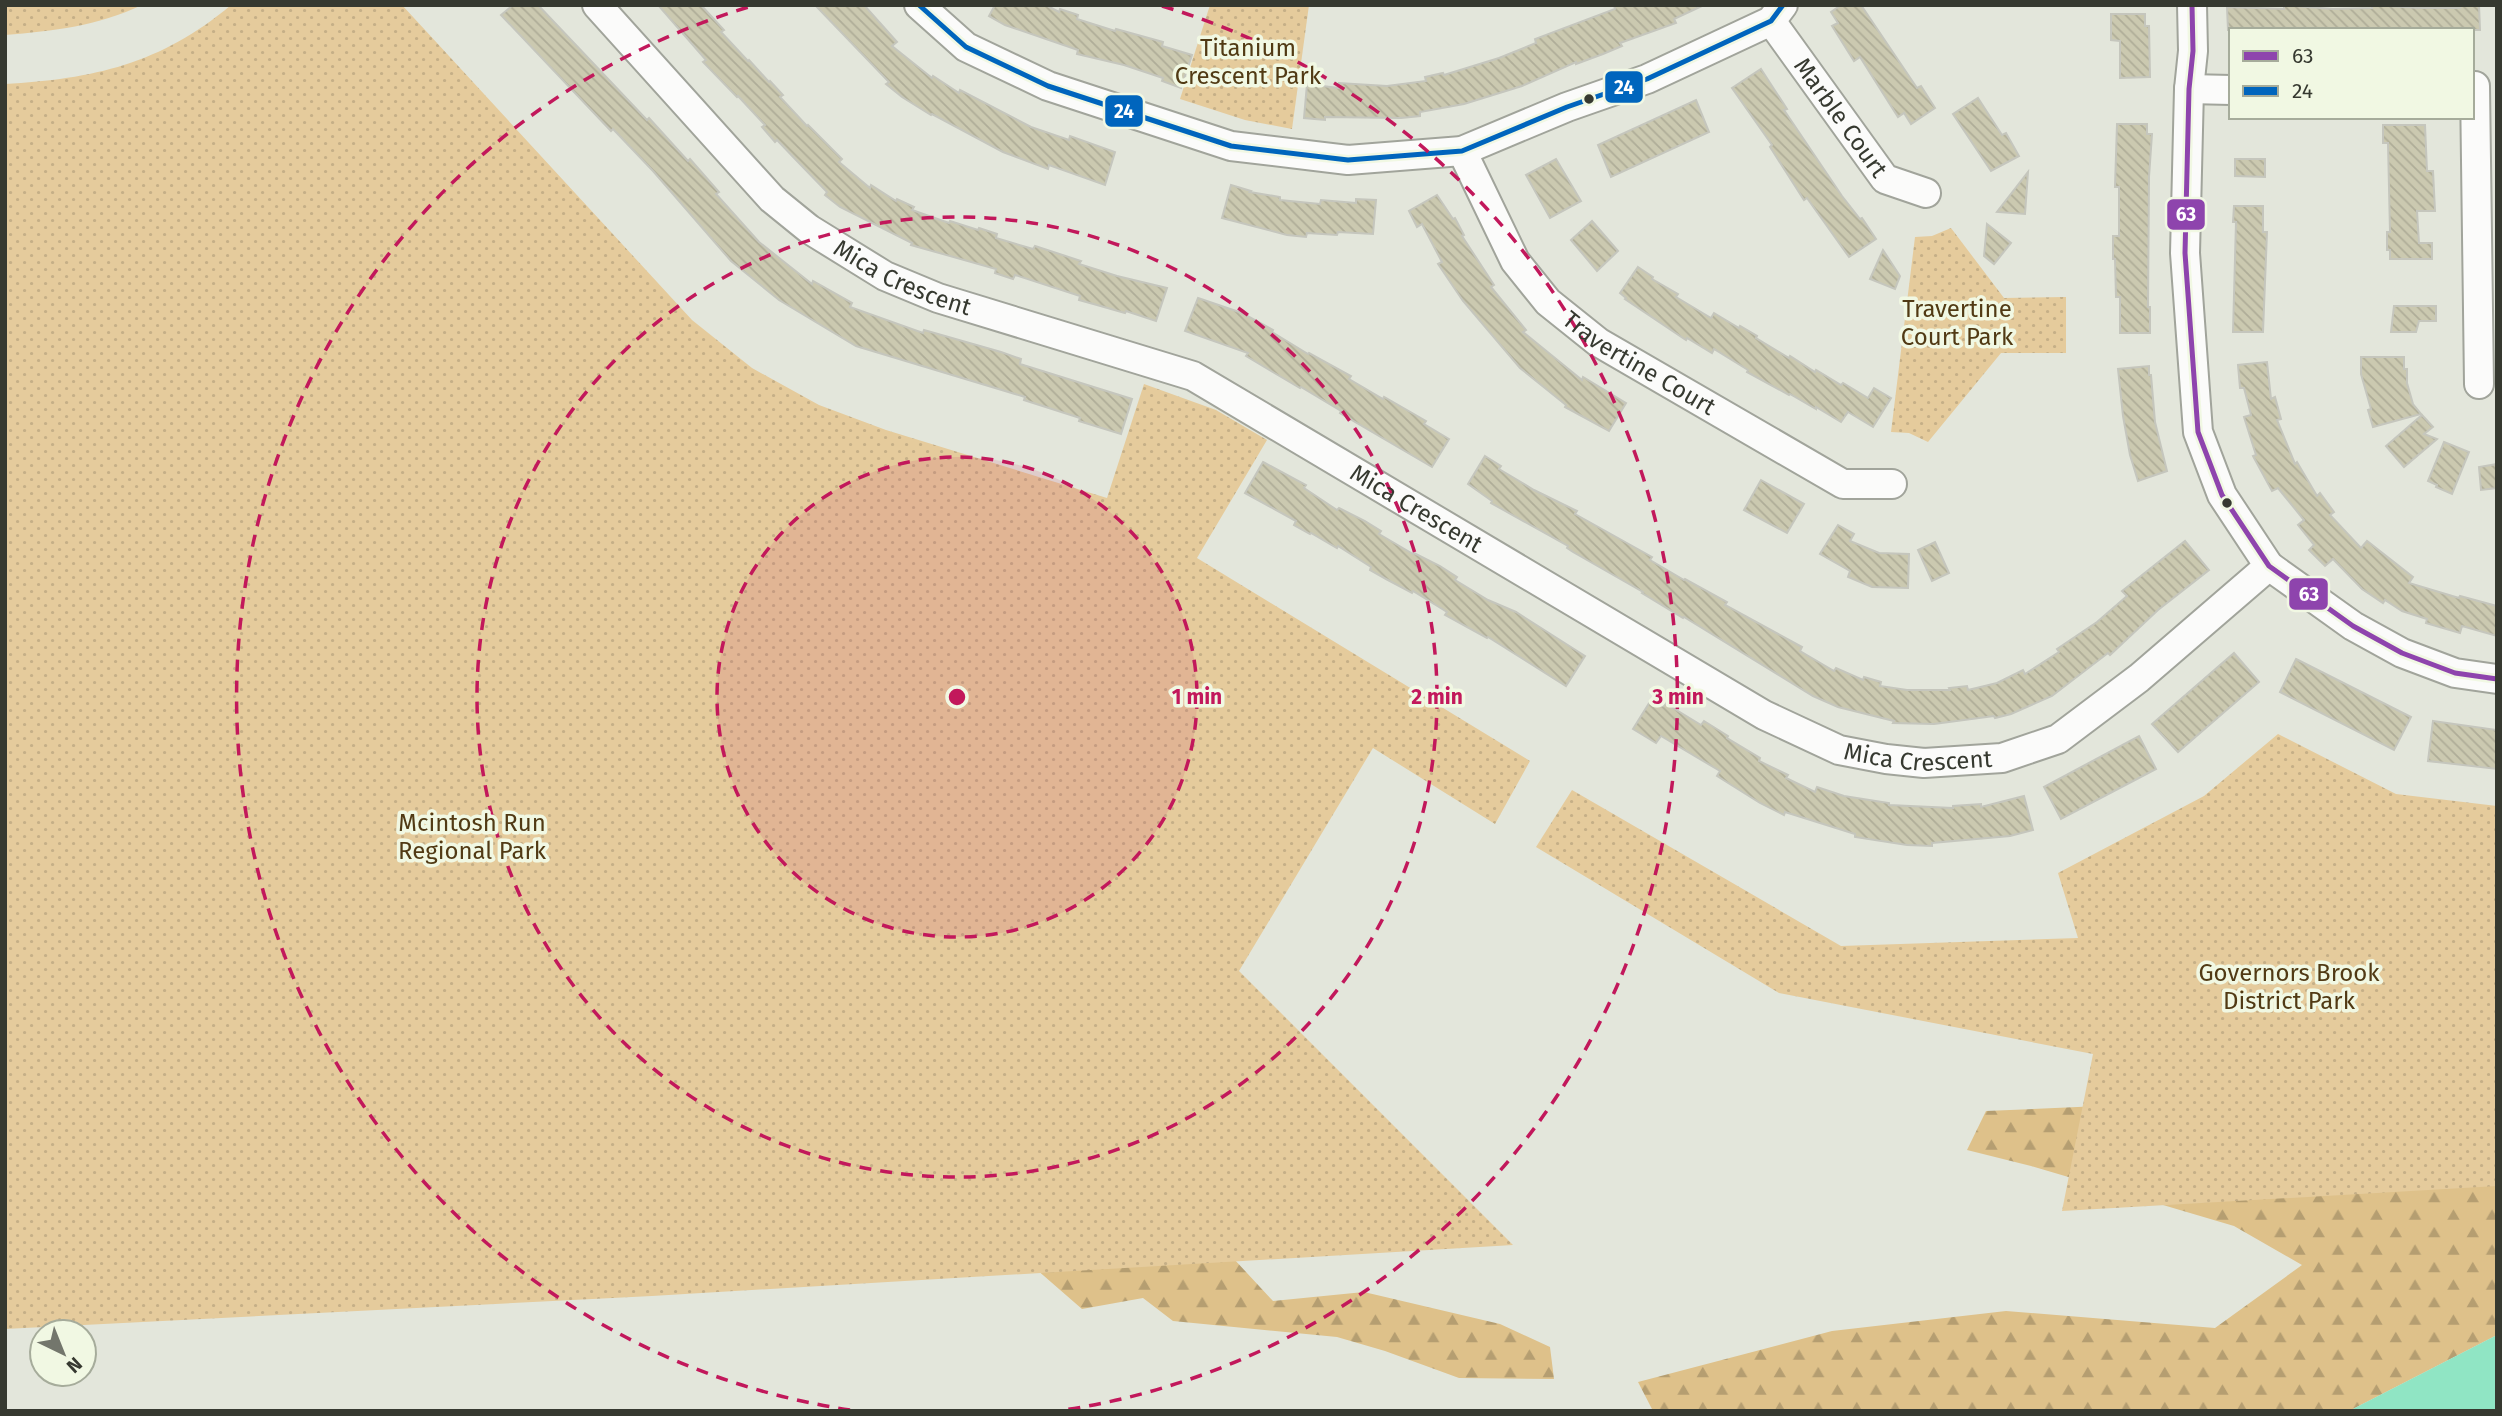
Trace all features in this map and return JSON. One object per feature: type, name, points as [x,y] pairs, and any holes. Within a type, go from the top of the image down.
[{"type":"street","name":"Mica Crescent","points":[[597,5],[772,199],[809,229],[885,276],[938,298],[1193,376],[1764,715],[1839,750],[1924,763],[2002,758],[2058,738],[2139,678],[2269,566]]},
{"type":"street","points":[[919,5],[966,47],[1048,86],[1231,146],[1348,160],[1462,150],[1567,107],[1647,79],[1777,13]]},
{"type":"street","points":[[2192,5],[2193,51],[2189,89],[2185,253],[2198,432],[2222,495],[2269,566],[2353,626],[2402,653],[2455,673],[2497,679]]},
{"type":"street","name":"Marble Court","points":[[1777,13],[1885,179],[1926,193]]},
{"type":"street","points":[[2479,384],[2481,85]]},
{"type":"street","points":[[2189,89],[2229,90]]},
{"type":"street","name":"Travertine Court","points":[[1462,150],[1515,261],[1548,302],[1598,342],[1843,484],[1892,484]]},
{"type":"green space","points":[[5,5],[142,5],[108,18],[75,26],[5,35]]},
{"type":"green space","name":"Mcintosh Run Regional Park","points":[[231,5],[402,5],[692,320],[752,368],[819,405],[886,430],[1107,498],[1144,384],[1216,410],[1267,440],[1197,558],[1530,761],[1495,824],[1373,748],[1239,971],[1513,1245],[652,1296],[98,1324],[98,1318],[28,1318],[28,1328],[5,1329],[5,84],[68,78],[125,65],[179,42]]},
{"type":"green space","name":"Titanium Crescent Park","points":[[1210,5],[1309,5],[1292,129],[1245,120],[1180,99]]},
{"type":"green space","name":"Travertine Court Park","points":[[1951,228],[2004,298],[2066,297],[2066,353],[2001,353],[1928,442],[1909,433],[1891,432],[1915,237],[1932,236]]},
{"type":"green space","name":"Governors Brook District Park","points":[[2278,734],[2396,794],[2497,806],[2497,1186],[2062,1211],[2093,1054],[1779,993],[1536,847],[1572,790],[1841,946],[2078,938],[2058,873],[2204,796]]},
{"type":"green space","points":[[2497,1102],[2497,1335],[2349,1411],[1653,1411],[1638,1382],[1832,1331],[2006,1311],[2215,1328],[2302,1265],[2234,1226],[2031,1166],[1967,1150],[1986,1111],[2123,1105]]},
{"type":"green space","points":[[1207,1230],[1273,1301],[1364,1292],[1500,1324],[1550,1347],[1554,1379],[1459,1378],[1337,1337],[1173,1321],[1143,1298],[1082,1309],[1013,1249]]},
{"type":"shaded area","points":[[2497,1335],[2497,1411],[2349,1411]]},
{"type":"building","points":[[513,5],[538,5],[647,120],[649,118],[688,161],[690,159],[719,192],[716,194],[759,242],[812,284],[813,281],[852,303],[850,307],[923,333],[924,330],[1001,352],[1021,359],[1020,364],[1132,399],[1121,434],[1024,400],[1025,397],[856,346],[779,300],[731,261],[653,171],[613,129],[611,131],[501,15]]},
{"type":"building","points":[[658,5],[701,5],[724,30],[721,32],[783,95],[780,97],[842,159],[839,162],[870,188],[871,185],[896,201],[897,199],[914,207],[912,210],[949,223],[950,221],[978,230],[979,228],[997,234],[996,238],[1033,249],[1035,246],[1081,261],[1079,264],[1167,288],[1156,321],[1079,300],[1080,296],[1015,275],[1013,279],[995,273],[996,269],[911,245],[912,243],[840,207],[825,195],[827,192],[777,140],[775,142],[762,127],[765,125],[703,62],[706,60]]},
{"type":"building","points":[[815,5],[864,5],[897,42],[892,46],[932,78],[933,76],[959,93],[960,90],[1031,127],[1069,140],[1070,136],[1115,152],[1105,185],[1049,165],[1048,169],[1003,152],[902,97],[886,84],[889,82]]},
{"type":"building","points":[[995,5],[1046,5],[1059,12],[1060,9],[1078,15],[1077,19],[1163,42],[1162,46],[1192,55],[1181,88],[1162,81],[1163,78],[1077,54],[1078,50],[1005,25],[989,16]]},
{"type":"building","points":[[1614,5],[1704,5],[1674,19],[1676,23],[1620,43],[1622,46],[1603,54],[1576,62],[1522,86],[1464,104],[1420,112],[1420,116],[1401,118],[1304,118],[1307,84],[1339,88],[1339,83],[1387,86],[1426,81],[1425,77],[1444,75],[1499,58],[1536,43],[1535,39],[1615,9]]},
{"type":"building","points":[[1841,5],[1861,5],[1917,88],[1921,86],[1935,108],[1911,124],[1904,113],[1898,117],[1860,57],[1854,61],[1832,26],[1838,23],[1831,12]]},
{"type":"building","points":[[2284,5],[2333,9],[2372,8],[2372,5],[2460,8],[2460,5],[2479,5],[2480,30],[2228,30],[2227,7],[2284,9]]},
{"type":"building","points":[[2111,14],[2145,14],[2145,26],[2149,26],[2150,77],[2120,78],[2120,41],[2111,40]]},
{"type":"building","points":[[1761,69],[1787,109],[1784,110],[1842,196],[1876,239],[1849,257],[1807,198],[1804,200],[1770,147],[1772,145],[1732,88]]},
{"type":"building","points":[[1978,98],[2002,135],[2006,133],[2019,156],[1991,171],[1953,114]]},
{"type":"building","points":[[1696,100],[1709,132],[1611,177],[1598,145]]},
{"type":"building","points":[[2117,124],[2147,124],[2147,134],[2152,134],[2149,177],[2150,333],[2120,333],[2120,297],[2116,297],[2113,259],[2113,236],[2119,236],[2119,187],[2115,187]]},
{"type":"building","points":[[2383,125],[2425,125],[2427,171],[2433,171],[2435,211],[2417,211],[2419,243],[2432,243],[2432,259],[2390,259],[2390,250],[2387,250],[2387,232],[2390,232],[2388,143],[2383,143]]},
{"type":"building","points":[[1556,159],[1581,201],[1550,218],[1526,175]]},
{"type":"building","points":[[2235,159],[2265,159],[2265,177],[2235,176]]},
{"type":"building","points":[[2028,172],[2025,214],[1997,212]]},
{"type":"building","points":[[1231,185],[1250,192],[1280,197],[1280,200],[1320,204],[1321,200],[1356,203],[1356,199],[1376,200],[1373,234],[1338,232],[1337,235],[1307,233],[1306,237],[1287,235],[1222,218]]},
{"type":"building","points":[[1437,195],[1453,219],[1455,218],[1464,235],[1462,236],[1494,285],[1491,287],[1526,330],[1523,332],[1582,380],[1583,377],[1626,403],[1609,431],[1565,407],[1566,405],[1520,368],[1463,301],[1438,264],[1442,262],[1422,224],[1417,227],[1409,211]]},
{"type":"building","points":[[2234,206],[2263,206],[2263,232],[2267,232],[2263,332],[2233,332],[2236,222],[2233,222]]},
{"type":"building","points":[[1592,221],[1618,251],[1597,271],[1571,240]]},
{"type":"building","points":[[1987,224],[2011,243],[1994,264],[1984,256]]},
{"type":"building","points":[[1883,250],[1900,276],[1895,289],[1870,279]]},
{"type":"building","points":[[1638,267],[1653,277],[1652,279],[1678,294],[1676,297],[1711,318],[1714,313],[1739,328],[1740,326],[1815,372],[1816,370],[1841,385],[1843,383],[1868,398],[1874,388],[1891,398],[1873,427],[1848,412],[1841,422],[1747,372],[1748,370],[1714,349],[1712,353],[1687,338],[1686,340],[1625,299],[1620,293]]},
{"type":"building","points":[[1198,298],[1242,313],[1308,354],[1351,376],[1349,379],[1383,399],[1384,397],[1426,421],[1424,424],[1449,439],[1432,467],[1246,356],[1248,353],[1185,331]]},
{"type":"building","points":[[2394,306],[2436,306],[2436,321],[2419,321],[2416,332],[2391,332]]},
{"type":"building","points":[[2361,357],[2404,357],[2404,369],[2407,369],[2407,383],[2413,404],[2421,414],[2373,427],[2361,374]]},
{"type":"building","points":[[2267,362],[2271,399],[2275,397],[2281,419],[2277,420],[2295,464],[2297,462],[2317,496],[2320,493],[2334,512],[2330,515],[2361,548],[2367,541],[2413,577],[2409,583],[2497,606],[2497,636],[2462,626],[2460,633],[2426,623],[2427,619],[2402,611],[2385,600],[2383,603],[2362,589],[2333,559],[2325,566],[2309,550],[2314,545],[2298,525],[2304,520],[2278,488],[2272,491],[2253,456],[2256,455],[2244,417],[2251,415],[2244,388],[2240,388],[2238,365]]},
{"type":"building","points":[[2149,366],[2155,422],[2167,471],[2138,481],[2123,416],[2118,369]]},
{"type":"building","points":[[2422,415],[2433,427],[2424,434],[2437,439],[2404,467],[2386,446]]},
{"type":"building","points":[[2444,442],[2469,452],[2452,494],[2428,481]]},
{"type":"building","points":[[1485,456],[1501,466],[1499,469],[1577,511],[1575,514],[1652,557],[1650,560],[1684,580],[1727,602],[1725,605],[1802,647],[1800,651],[1834,671],[1836,668],[1863,680],[1864,677],[1881,682],[1880,686],[1907,690],[1950,690],[1949,688],[1967,686],[1968,690],[1997,683],[2023,670],[2025,674],[2097,622],[2127,596],[2122,591],[2185,541],[2209,570],[2158,610],[2110,655],[2108,653],[2052,696],[1995,718],[1934,724],[1893,723],[1894,721],[1838,707],[1813,696],[1573,552],[1568,546],[1491,503],[1492,501],[1468,484]]},
{"type":"building","points":[[1263,462],[1306,485],[1304,488],[1337,510],[1339,508],[1365,521],[1381,531],[1379,534],[1440,566],[1457,577],[1455,580],[1488,600],[1516,612],[1585,656],[1566,686],[1488,637],[1445,615],[1447,612],[1413,591],[1412,593],[1370,570],[1371,567],[1338,546],[1337,548],[1294,525],[1296,521],[1245,493]]},
{"type":"building","points":[[2497,464],[2497,488],[2481,490],[2479,467]]},
{"type":"building","points":[[1761,480],[1804,504],[1787,533],[1744,510]]},
{"type":"building","points":[[1838,525],[1854,534],[1850,541],[1879,553],[1909,554],[1908,588],[1872,587],[1848,577],[1850,571],[1820,554]]},
{"type":"building","points":[[1935,542],[1949,573],[1932,581],[1918,550]]},
{"type":"building","points":[[2234,653],[2259,682],[2178,752],[2152,724]]},
{"type":"building","points":[[2296,659],[2411,717],[2394,750],[2280,692]]},
{"type":"building","points":[[1651,700],[1663,706],[1665,703],[1701,725],[1704,721],[1760,758],[1759,761],[1815,792],[1817,787],[1844,796],[1889,805],[1953,808],[1981,804],[1981,807],[2024,796],[2033,830],[2010,836],[1932,843],[1932,846],[1907,845],[1855,837],[1855,834],[1785,812],[1784,815],[1717,776],[1720,771],[1661,736],[1656,743],[1633,729]]},
{"type":"building","points":[[2433,721],[2497,730],[2497,769],[2428,761]]},
{"type":"building","points":[[2139,736],[2156,769],[2061,819],[2044,787]]},
{"type":"transit line","name":"24","points":[[919,5],[966,47],[1048,86],[1231,146],[1348,160],[1462,151],[1567,107],[1647,79],[1771,21],[1783,5]]},
{"type":"transit line","name":"63","points":[[2192,5],[2193,51],[2189,89],[2185,253],[2198,432],[2222,495],[2269,566],[2353,626],[2402,653],[2455,673],[2497,679]]}]
